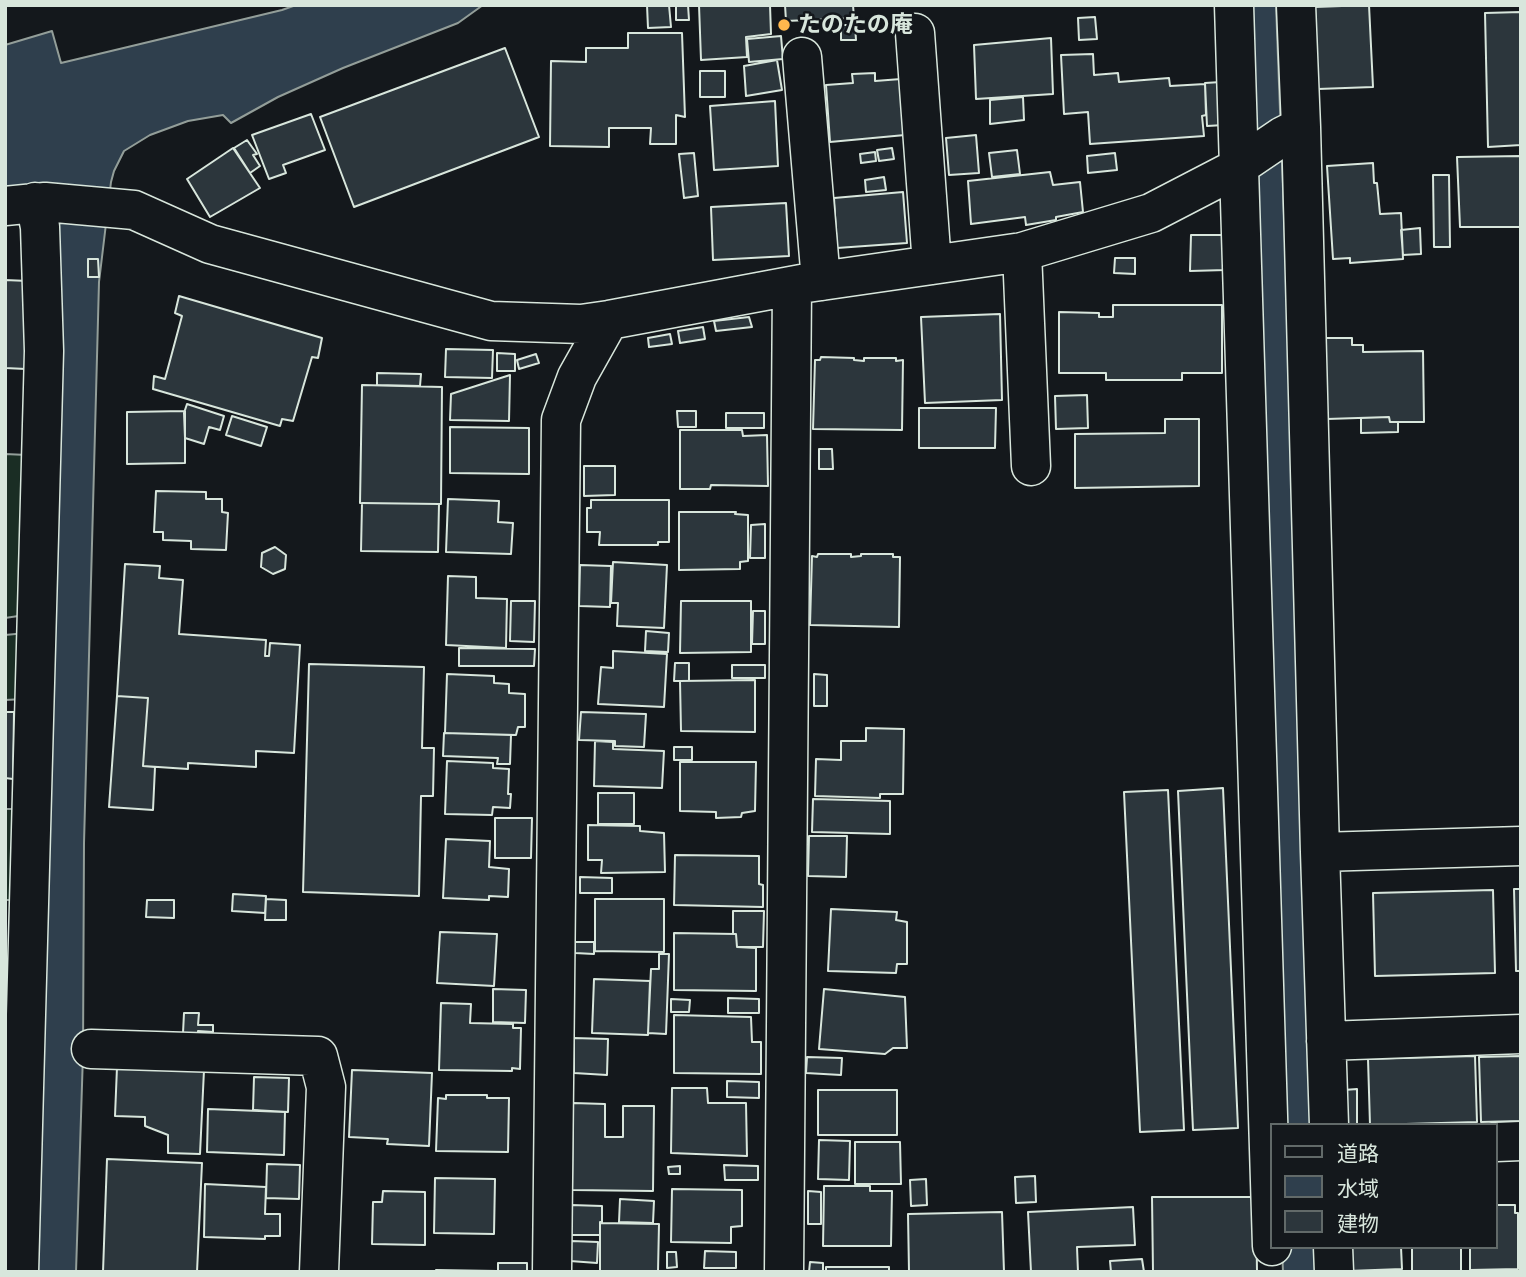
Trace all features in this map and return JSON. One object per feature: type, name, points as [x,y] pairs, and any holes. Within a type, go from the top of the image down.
[{"type":"street","points":[[1234,5],[1245,163],[1270,1167]]},
{"type":"street","points":[[1296,5],[1292,131],[1329,1123]]},
{"type":"street","points":[[915,33],[932,265]]},
{"type":"street","points":[[784,1272],[807,284],[802,57]]},
{"type":"street","points":[[19,1272],[44,351],[40,227],[29,203],[134,210],[211,244],[491,321],[581,324],[807,284],[1022,252],[1151,214],[1245,163],[1292,131]]},
{"type":"street","points":[[1022,252],[1031,466]]},
{"type":"street","points":[[552,1272],[561,420],[578,377],[610,320]]},
{"type":"street","points":[[1320,852],[1521,846]]},
{"type":"street","points":[[1326,1041],[1521,1034]]},
{"type":"street","points":[[90,1049],[318,1056],[326,1087],[319,1272]]},
{"type":"street","points":[[1498,1142],[1521,1141]]},
{"type":"street","points":[[1272,1249],[1273,1272]]},
{"type":"street","points":[[1334,1249],[1334,1272]]},
{"type":"green space","points":[[5,454],[27,455],[25,615],[5,618]]},
{"type":"green space","points":[[26,633],[24,699],[5,700],[5,635]]},
{"type":"green space","points":[[5,809],[19,809],[16,900],[5,900]]},
{"type":"water","points":[[296,5],[483,5],[458,23],[343,68],[278,97],[231,123],[223,115],[188,121],[150,135],[124,151],[114,171],[99,282],[76,1272],[36,1272],[57,277],[5,189],[5,45],[52,31],[61,63]]},
{"type":"water","points":[[1243,5],[1276,5],[1297,558],[1311,1123],[1278,1123]]},
{"type":"water","points":[[1282,1249],[1314,1249],[1315,1272],[1283,1272]]},
{"type":"building","points":[[647,5],[669,5],[671,27],[648,28]]},
{"type":"building","points":[[676,5],[688,5],[689,20],[676,20]]},
{"type":"building","points":[[699,5],[770,5],[771,34],[746,37],[747,57],[701,60]]},
{"type":"building","points":[[785,5],[853,5],[854,18],[786,21]]},
{"type":"building","points":[[1369,5],[1373,87],[1318,89],[1315,7]]},
{"type":"building","points":[[1521,12],[1521,145],[1488,147],[1485,13]]},
{"type":"building","points":[[1095,17],[1097,39],[1079,40],[1078,18]]},
{"type":"building","points":[[841,25],[855,25],[856,40],[841,40]]},
{"type":"building","points":[[628,33],[682,33],[685,117],[676,115],[676,144],[650,144],[651,128],[609,128],[609,147],[550,146],[551,61],[586,62],[586,48],[628,48]]},
{"type":"building","points":[[781,36],[783,59],[749,62],[747,39]]},
{"type":"building","points":[[1051,38],[1053,94],[976,99],[974,45]]},
{"type":"building","points":[[505,48],[539,137],[354,207],[320,117]]},
{"type":"building","points":[[1093,54],[1094,75],[1118,73],[1119,82],[1169,78],[1170,86],[1205,84],[1206,115],[1202,116],[1204,136],[1090,144],[1088,112],[1064,114],[1061,55]]},
{"type":"building","points":[[777,60],[782,90],[746,96],[744,66]]},
{"type":"building","points":[[700,71],[725,71],[725,97],[700,97]]},
{"type":"building","points":[[875,73],[875,81],[901,79],[905,135],[830,142],[826,85],[853,83],[852,74]]},
{"type":"building","points":[[1221,82],[1224,125],[1207,126],[1205,83]]},
{"type":"building","points":[[1023,97],[1024,120],[990,124],[990,100]]},
{"type":"building","points":[[775,101],[778,166],[714,170],[710,106]]},
{"type":"building","points":[[311,114],[325,150],[283,165],[286,173],[269,179],[252,135]]},
{"type":"building","points":[[976,135],[979,173],[949,175],[946,138]]},
{"type":"building","points":[[247,140],[257,154],[253,155],[260,166],[250,173],[234,148]]},
{"type":"building","points":[[233,148],[260,188],[210,217],[187,179]]},
{"type":"building","points":[[892,148],[894,159],[879,161],[877,150]]},
{"type":"building","points":[[1017,150],[1020,174],[992,177],[989,153]]},
{"type":"building","points":[[875,152],[876,161],[861,163],[860,154]]},
{"type":"building","points":[[694,153],[698,196],[684,198],[679,154]]},
{"type":"building","points":[[1115,153],[1117,170],[1088,173],[1087,156]]},
{"type":"building","points":[[1521,156],[1521,227],[1460,227],[1457,157]]},
{"type":"building","points":[[1373,163],[1380,214],[1401,213],[1403,259],[1350,263],[1350,258],[1333,259],[1327,166]]},
{"type":"building","points":[[1050,172],[1053,185],[1080,182],[1083,212],[1026,225],[1025,217],[971,224],[968,181]]},
{"type":"building","points":[[1433,175],[1449,175],[1450,247],[1434,247]]},
{"type":"building","points":[[884,177],[886,190],[866,192],[865,180]]},
{"type":"building","points":[[903,192],[907,243],[837,248],[834,198]]},
{"type":"building","points":[[786,203],[789,256],[713,260],[711,207]]},
{"type":"building","points":[[1420,228],[1421,254],[1403,255],[1401,230]]},
{"type":"building","points":[[1191,235],[1226,235],[1226,270],[1190,271]]},
{"type":"building","points":[[1115,258],[1135,258],[1135,274],[1114,273]]},
{"type":"building","points":[[88,259],[98,259],[99,277],[88,277]]},
{"type":"building","points":[[5,280],[28,281],[26,369],[5,368]]},
{"type":"building","points":[[179,296],[322,338],[318,358],[312,357],[293,421],[282,419],[280,426],[153,389],[154,376],[165,379],[182,316],[175,313]]},
{"type":"building","points":[[1113,305],[1222,305],[1222,373],[1182,373],[1182,380],[1106,380],[1106,373],[1059,373],[1059,312],[1099,313],[1099,317],[1113,317]]},
{"type":"building","points":[[1000,314],[1002,400],[925,403],[921,317]]},
{"type":"building","points":[[749,317],[752,327],[716,331],[714,321]]},
{"type":"building","points":[[703,327],[705,339],[680,343],[678,331]]},
{"type":"building","points":[[670,334],[672,344],[649,347],[648,338]]},
{"type":"building","points":[[1325,338],[1352,338],[1352,345],[1363,345],[1363,352],[1423,351],[1424,422],[1390,422],[1389,417],[1327,419]]},
{"type":"building","points":[[446,349],[493,350],[492,378],[445,377]]},
{"type":"building","points":[[497,353],[515,354],[515,371],[497,371]]},
{"type":"building","points":[[536,354],[539,363],[519,369],[517,360]]},
{"type":"building","points":[[821,357],[864,361],[864,358],[903,360],[902,430],[813,429],[815,360],[820,360]]},
{"type":"building","points":[[377,373],[421,374],[420,386],[377,385]]},
{"type":"building","points":[[510,375],[509,421],[450,420],[451,394]]},
{"type":"building","points":[[362,385],[442,387],[441,504],[360,503]]},
{"type":"building","points":[[1087,395],[1088,428],[1056,429],[1055,396]]},
{"type":"building","points":[[187,404],[224,416],[220,430],[209,427],[204,444],[185,438],[184,413]]},
{"type":"building","points":[[919,408],[996,408],[995,448],[919,448]]},
{"type":"building","points":[[185,411],[185,463],[127,464],[127,412]]},
{"type":"building","points":[[677,411],[696,411],[696,427],[678,427]]},
{"type":"building","points":[[726,413],[764,413],[764,428],[726,428]]},
{"type":"building","points":[[232,416],[267,427],[261,446],[226,435]]},
{"type":"building","points":[[1389,417],[1390,422],[1398,422],[1398,432],[1361,433],[1361,418]]},
{"type":"building","points":[[1165,419],[1199,419],[1199,486],[1075,488],[1075,434],[1165,433]]},
{"type":"building","points":[[450,427],[529,428],[529,474],[450,473]]},
{"type":"building","points":[[680,430],[742,430],[743,436],[767,435],[768,486],[711,485],[710,489],[680,489]]},
{"type":"building","points":[[819,449],[832,449],[833,469],[819,469]]},
{"type":"building","points":[[584,466],[615,466],[615,495],[584,496]]},
{"type":"building","points":[[156,491],[206,492],[206,499],[222,499],[222,512],[228,513],[226,550],[191,549],[191,541],[163,540],[163,532],[154,532]]},
{"type":"building","points":[[448,499],[499,501],[498,522],[513,523],[511,554],[446,552]]},
{"type":"building","points":[[591,500],[669,500],[669,542],[658,542],[658,545],[599,545],[600,532],[587,532],[587,508],[591,508]]},
{"type":"building","points":[[362,503],[439,504],[438,552],[361,551]]},
{"type":"building","points":[[679,512],[736,512],[735,514],[748,515],[748,561],[740,562],[740,569],[679,570]]},
{"type":"building","points":[[765,524],[765,558],[750,558],[751,525]]},
{"type":"building","points":[[275,547],[286,555],[285,569],[273,574],[261,567],[262,553]]},
{"type":"building","points":[[818,554],[851,554],[851,557],[861,554],[893,554],[893,557],[900,557],[899,627],[810,625],[812,556],[817,557]]},
{"type":"building","points":[[613,562],[667,565],[664,628],[617,626],[618,603],[611,603]]},
{"type":"building","points":[[125,564],[160,566],[159,578],[183,580],[179,634],[266,640],[265,656],[269,656],[270,643],[300,645],[294,753],[256,751],[256,767],[188,763],[188,769],[143,766],[148,698],[117,696]]},
{"type":"building","points":[[580,565],[611,566],[610,607],[579,606]]},
{"type":"building","points":[[448,576],[476,577],[476,598],[507,599],[506,648],[446,645]]},
{"type":"building","points":[[511,601],[535,601],[534,642],[510,641]]},
{"type":"building","points":[[681,601],[751,601],[751,652],[680,653]]},
{"type":"building","points":[[753,611],[765,611],[765,644],[752,644]]},
{"type":"building","points":[[646,631],[669,633],[668,652],[645,651]]},
{"type":"building","points":[[459,648],[535,649],[534,666],[459,666]]},
{"type":"building","points":[[613,651],[667,654],[664,707],[598,704],[601,667],[613,668]]},
{"type":"building","points":[[675,663],[689,663],[689,681],[674,681]]},
{"type":"building","points":[[309,664],[424,667],[422,748],[434,748],[433,796],[421,796],[419,896],[303,892]]},
{"type":"building","points":[[732,665],[765,665],[765,678],[732,678]]},
{"type":"building","points":[[447,674],[494,676],[494,683],[509,684],[509,693],[525,694],[525,727],[518,727],[516,735],[445,733]]},
{"type":"building","points":[[814,674],[827,675],[827,706],[814,706]]},
{"type":"building","points":[[755,680],[755,732],[681,731],[680,681]]},
{"type":"building","points":[[117,696],[148,698],[143,766],[155,767],[153,810],[109,807]]},
{"type":"building","points":[[5,712],[14,712],[13,779],[5,778]]},
{"type":"building","points":[[581,712],[646,714],[644,747],[615,746],[615,741],[579,740]]},
{"type":"building","points":[[866,728],[904,729],[903,794],[880,794],[880,798],[815,796],[816,759],[841,760],[841,741],[866,741]]},
{"type":"building","points":[[444,733],[511,735],[510,764],[497,764],[498,758],[443,756]]},
{"type":"building","points":[[595,741],[613,742],[613,749],[664,751],[662,788],[594,786]]},
{"type":"building","points":[[674,747],[692,747],[692,760],[674,760]]},
{"type":"building","points":[[447,761],[493,763],[493,768],[509,769],[510,808],[493,807],[492,815],[445,814]]},
{"type":"building","points":[[680,762],[756,762],[755,811],[742,813],[741,817],[716,818],[716,812],[680,811]]},
{"type":"building","points":[[1223,788],[1238,1128],[1193,1130],[1178,791]]},
{"type":"building","points":[[1168,790],[1184,1130],[1140,1132],[1124,792]]},
{"type":"building","points":[[598,793],[634,793],[634,824],[598,824]]},
{"type":"building","points":[[813,799],[890,801],[890,834],[812,832]]},
{"type":"building","points":[[495,818],[532,818],[531,858],[495,858]]},
{"type":"building","points":[[588,825],[640,826],[640,831],[664,833],[665,872],[601,873],[602,860],[588,860]]},
{"type":"building","points":[[809,836],[847,836],[846,877],[808,876]]},
{"type":"building","points":[[446,839],[490,841],[489,867],[509,869],[508,897],[489,896],[489,900],[443,898]]},
{"type":"building","points":[[675,855],[759,856],[759,884],[763,885],[763,907],[674,905]]},
{"type":"building","points":[[580,877],[612,878],[612,893],[580,893]]},
{"type":"building","points":[[1514,889],[1521,889],[1521,971],[1516,971]]},
{"type":"building","points":[[1493,890],[1495,973],[1375,976],[1373,893]]},
{"type":"building","points":[[233,894],[266,896],[265,913],[232,911]]},
{"type":"building","points":[[266,899],[286,900],[286,920],[265,920]]},
{"type":"building","points":[[595,899],[664,899],[664,952],[595,951]]},
{"type":"building","points":[[147,900],[174,900],[174,918],[146,917]]},
{"type":"building","points":[[831,909],[897,912],[896,920],[907,922],[907,964],[897,964],[896,973],[828,971]]},
{"type":"building","points":[[733,911],[764,911],[763,947],[737,947],[736,934],[733,934]]},
{"type":"building","points":[[440,932],[497,934],[494,986],[437,983]]},
{"type":"building","points":[[674,933],[736,934],[737,947],[756,948],[756,991],[674,990]]},
{"type":"building","points":[[575,942],[594,942],[594,954],[575,953]]},
{"type":"building","points":[[659,954],[669,954],[666,1034],[648,1033],[651,969],[659,969]]},
{"type":"building","points":[[594,979],[650,981],[648,1035],[592,1033]]},
{"type":"building","points":[[493,989],[526,990],[525,1023],[493,1022]]},
{"type":"building","points":[[824,989],[905,997],[907,1048],[893,1048],[885,1054],[819,1049]]},
{"type":"building","points":[[728,998],[759,999],[759,1013],[728,1013]]},
{"type":"building","points":[[671,999],[690,1000],[689,1012],[671,1012]]},
{"type":"building","points":[[441,1003],[471,1004],[470,1023],[513,1024],[513,1028],[521,1028],[520,1069],[439,1070]]},
{"type":"building","points":[[184,1013],[199,1013],[198,1025],[213,1025],[213,1032],[183,1033]]},
{"type":"building","points":[[674,1015],[751,1017],[752,1042],[761,1042],[761,1074],[674,1073]]},
{"type":"building","points":[[574,1038],[608,1039],[607,1075],[574,1073]]},
{"type":"building","points":[[1475,1056],[1477,1122],[1370,1123],[1368,1059]]},
{"type":"building","points":[[1521,1056],[1521,1121],[1481,1122],[1479,1057]]},
{"type":"building","points":[[807,1057],[842,1058],[841,1075],[806,1073]]},
{"type":"building","points":[[117,1067],[204,1070],[200,1154],[168,1153],[168,1135],[145,1126],[145,1117],[115,1116]]},
{"type":"building","points":[[352,1070],[432,1073],[429,1146],[387,1144],[388,1139],[349,1137]]},
{"type":"building","points":[[254,1077],[289,1078],[288,1112],[253,1110]]},
{"type":"building","points":[[727,1081],[759,1082],[759,1098],[727,1097]]},
{"type":"building","points":[[672,1088],[707,1088],[708,1103],[746,1103],[747,1156],[671,1153]]},
{"type":"building","points":[[1357,1089],[1357,1123],[1345,1123],[1344,1090]]},
{"type":"building","points":[[818,1090],[897,1090],[897,1135],[818,1135]]},
{"type":"building","points":[[446,1095],[509,1098],[508,1152],[436,1151],[438,1098],[446,1099]]},
{"type":"building","points":[[573,1103],[605,1104],[605,1137],[623,1137],[623,1106],[654,1106],[653,1191],[572,1190]]},
{"type":"building","points":[[208,1109],[285,1112],[284,1155],[207,1152]]},
{"type":"building","points":[[819,1140],[850,1141],[849,1180],[818,1179]]},
{"type":"building","points":[[855,1142],[900,1142],[901,1184],[855,1184]]},
{"type":"building","points":[[107,1159],[202,1163],[197,1272],[103,1272]]},
{"type":"building","points":[[267,1164],[300,1165],[299,1199],[266,1198]]},
{"type":"building","points":[[724,1165],[758,1166],[758,1180],[725,1180]]},
{"type":"building","points":[[680,1166],[680,1174],[669,1174],[668,1167]]},
{"type":"building","points":[[1035,1176],[1036,1202],[1016,1203],[1015,1177]]},
{"type":"building","points":[[435,1178],[495,1179],[494,1234],[434,1233]]},
{"type":"building","points":[[926,1179],[927,1205],[911,1206],[910,1180]]},
{"type":"building","points":[[205,1184],[266,1187],[265,1214],[280,1214],[280,1236],[265,1236],[265,1239],[204,1237]]},
{"type":"building","points":[[824,1186],[870,1186],[870,1191],[892,1191],[891,1246],[823,1246]]},
{"type":"building","points":[[672,1189],[742,1190],[742,1226],[731,1227],[731,1243],[671,1242]]},
{"type":"building","points":[[383,1191],[425,1192],[425,1245],[372,1244],[373,1202],[382,1202]]},
{"type":"building","points":[[808,1191],[821,1192],[821,1224],[808,1224]]},
{"type":"building","points":[[1152,1197],[1256,1197],[1257,1272],[1153,1272]]},
{"type":"building","points":[[620,1199],[654,1201],[653,1223],[619,1222]]},
{"type":"building","points":[[571,1205],[602,1206],[600,1235],[570,1235]]},
{"type":"building","points":[[1498,1205],[1515,1205],[1515,1213],[1518,1213],[1518,1269],[1470,1270],[1470,1249],[1498,1249]]},
{"type":"building","points":[[1133,1207],[1135,1245],[1077,1247],[1078,1272],[1031,1272],[1028,1212]]},
{"type":"building","points":[[1002,1212],[1004,1272],[909,1272],[908,1214]]},
{"type":"building","points":[[600,1223],[659,1224],[658,1272],[600,1272]]},
{"type":"building","points":[[571,1241],[598,1242],[597,1263],[570,1261]]},
{"type":"building","points":[[1348,1249],[1401,1249],[1402,1269],[1348,1271]]},
{"type":"building","points":[[1412,1249],[1461,1249],[1461,1271],[1412,1271]]},
{"type":"building","points":[[705,1251],[736,1252],[736,1268],[704,1268]]},
{"type":"building","points":[[667,1252],[676,1252],[677,1267],[667,1268]]},
{"type":"building","points":[[1142,1259],[1144,1272],[1111,1272],[1110,1261]]},
{"type":"building","points":[[810,1262],[823,1263],[823,1272],[809,1272]]},
{"type":"building","points":[[498,1263],[527,1263],[527,1272],[498,1272]]},
{"type":"building","points":[[826,1267],[889,1267],[889,1272],[826,1272]]},
{"type":"building","points":[[497,1271],[497,1272],[436,1272]]},
{"type":"place","name":"たのたの庵","points":[[784,25]]}]
